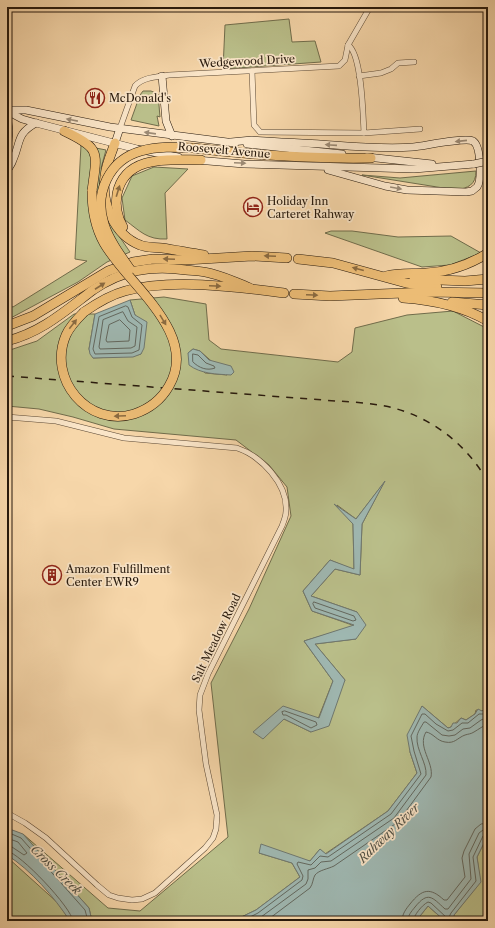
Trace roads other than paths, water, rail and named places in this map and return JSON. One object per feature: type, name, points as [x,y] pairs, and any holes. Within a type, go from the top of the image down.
[{"type":"highway","points":[[64,131],[85,141],[94,152],[96,166],[92,191],[92,208],[95,222],[104,243],[154,306]]},
{"type":"highway","points":[[115,144],[106,169],[104,183],[108,208],[119,230],[133,242],[146,247],[222,258]]},
{"type":"highway","points":[[284,292],[250,288],[172,285],[144,287],[115,294],[84,312],[74,322],[64,339],[61,364],[66,382],[75,396],[90,409],[109,416],[124,416],[144,410],[155,403],[168,386],[174,374],[175,361],[173,343],[166,324],[154,306],[115,246],[107,231],[101,208],[102,190],[106,179],[122,160],[134,153],[146,149],[161,147],[193,148],[278,156],[371,158]]},
{"type":"highway","points":[[160,248],[140,241],[129,234],[122,225],[116,208],[116,197],[120,186],[127,175],[142,164],[162,160],[201,160]]},
{"type":"highway","points":[[383,276],[399,273],[439,272],[462,266],[488,253]]},
{"type":"highway","points":[[7,326],[33,316],[100,275],[124,264],[153,259],[186,260],[252,256],[287,258]]},
{"type":"highway","points":[[298,259],[333,263],[406,283],[466,295],[488,306]]},
{"type":"highway","points":[[7,341],[40,329],[102,284],[119,275],[136,270],[164,267],[205,272],[250,288]]},
{"type":"highway","points":[[466,295],[488,279]]},
{"type":"highway","points":[[294,294],[330,296],[428,292],[466,295],[488,289]]},
{"type":"highway","points":[[372,295],[427,301],[466,295],[488,294]]},
{"type":"highway","points":[[466,295],[488,321]]},
{"type":"main road","points":[[162,76],[166,122],[172,136]]},
{"type":"main road","name":"Roosevelt Avenue","points":[[7,111],[26,110],[120,128],[172,136],[446,166]]},
{"type":"main road","points":[[7,111],[9,132],[7,154]]},
{"type":"main road","name":"Roosevelt Avenue","points":[[7,111],[36,124],[115,144],[201,160],[244,164],[414,170],[474,164],[488,161]]},
{"type":"main road","points":[[7,171],[14,159],[20,137],[27,129],[36,124]]},
{"type":"main road","points":[[115,144],[120,128]]},
{"type":"main road","points":[[231,142],[252,140],[386,148],[423,146],[468,140],[474,142],[477,146],[480,178],[477,187],[469,192],[429,192],[385,186],[314,166]]},
{"type":"street","name":"Wedgewood Drive","points":[[120,128],[135,86],[145,80],[162,76],[339,66],[345,60],[348,45],[370,7]]},
{"type":"street","points":[[348,45],[355,53],[360,76],[364,133]]},
{"type":"street","points":[[360,76],[381,73],[392,69],[398,63],[414,62]]},
{"type":"street","points":[[252,71],[254,125],[260,132],[364,133],[420,129]]},
{"type":"street","name":"Salt Meadow Road","points":[[7,417],[56,421],[124,438],[237,448],[255,458],[275,478],[284,493],[286,511],[279,532],[211,667],[200,695],[200,716],[204,755],[217,818],[215,832],[208,845],[155,893],[142,899],[123,899],[105,892],[46,838],[25,823],[7,813]]},
{"type":"water","points":[[130,300],[135,315],[147,322],[144,348],[141,354],[133,357],[93,358],[89,349],[95,314]]},
{"type":"water","points":[[193,349],[200,351],[209,360],[231,366],[234,372],[231,375],[214,374],[194,368],[189,365],[188,353]]},
{"type":"water","points":[[385,481],[362,524],[360,575],[335,569],[311,596],[357,612],[366,625],[356,639],[315,644],[345,680],[329,726],[311,732],[284,719],[263,739],[253,732],[283,706],[319,718],[333,681],[304,641],[354,625],[312,611],[303,591],[330,560],[354,569],[353,524],[334,504],[356,519]]},
{"type":"water","name":"Rahway River","points":[[422,706],[448,728],[451,727],[453,723],[457,723],[461,718],[466,720],[475,714],[478,709],[482,711],[488,706],[488,835],[477,857],[481,882],[454,915],[454,921],[445,921],[428,906],[416,921],[233,921],[256,910],[300,877],[292,863],[259,853],[261,844],[310,861],[320,849],[326,854],[388,811],[417,773],[410,752],[407,735]]},
{"type":"water","points":[[7,828],[23,834],[89,908],[92,921],[70,921],[42,885],[25,868],[7,855]]},
{"type":"railway","points":[[7,376],[354,402],[385,406],[417,416],[445,433],[469,455],[488,482]]},
{"type":"place","name":"McDonald's","points":[[95,98]]},
{"type":"place","name":"Holiday Inn Carteret Rahway","points":[[253,207]]},
{"type":"place","name":"Amazon Fulfillment Center EWR9","points":[[52,575]]},
{"type":"water label","name":"Cross Creek","points":[[56,870]]}]
